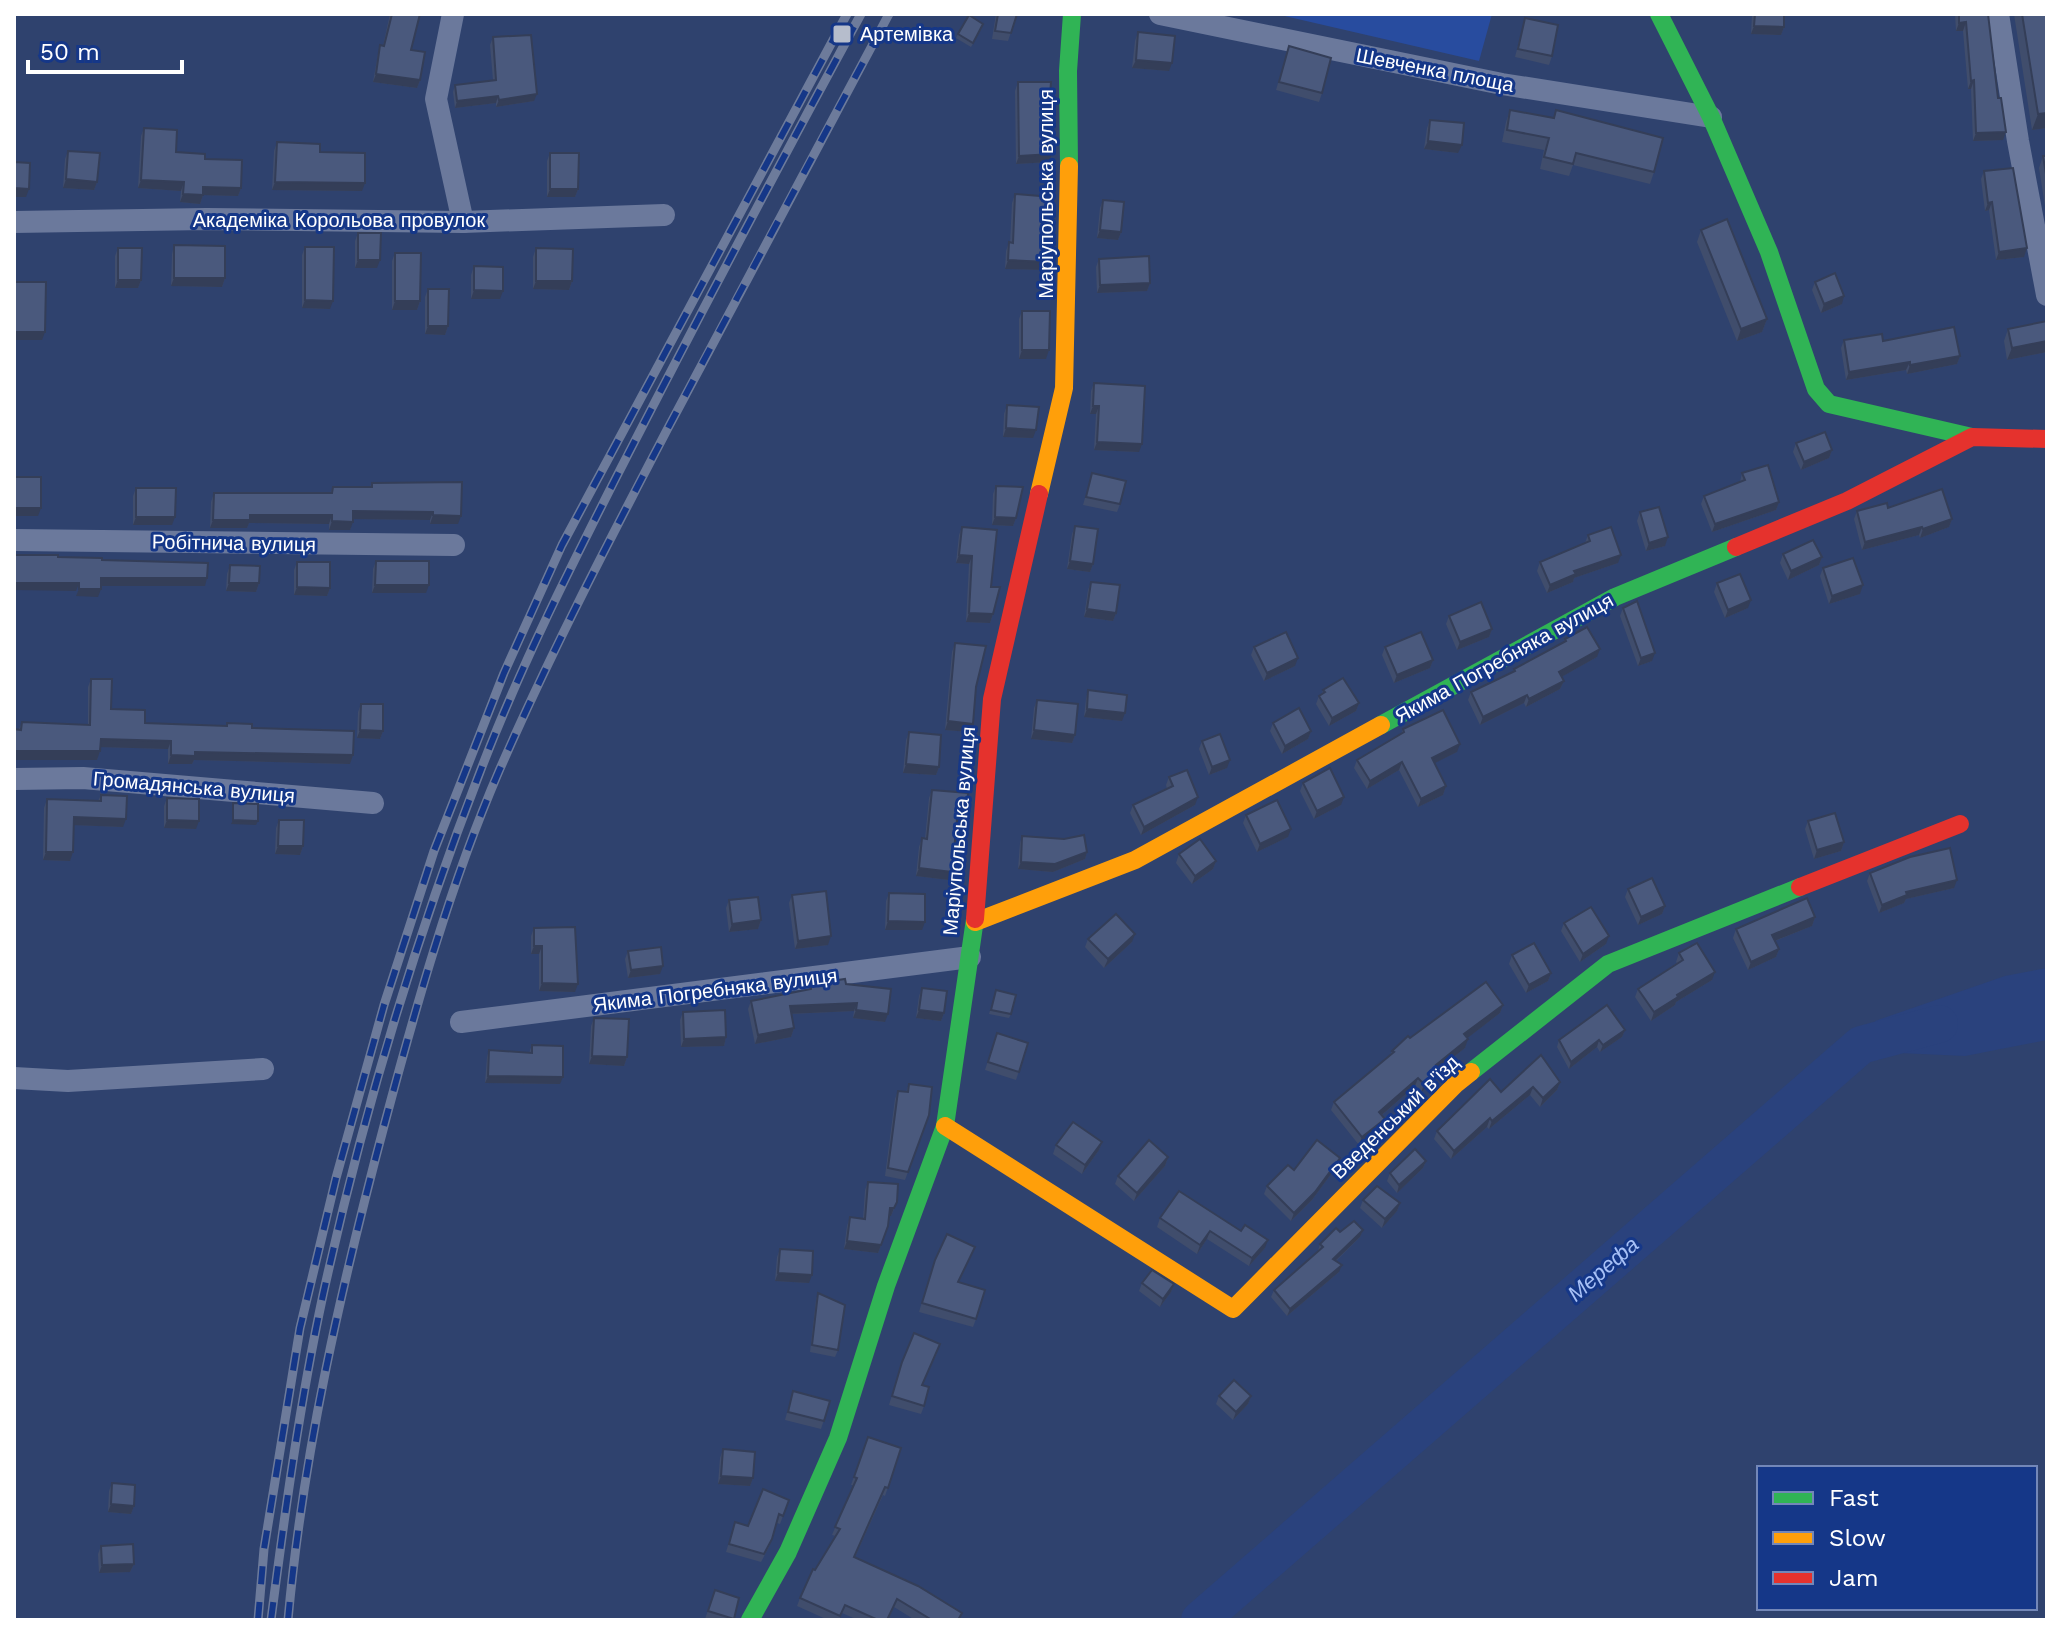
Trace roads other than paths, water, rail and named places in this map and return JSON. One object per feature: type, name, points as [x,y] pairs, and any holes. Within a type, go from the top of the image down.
[{"type":"street","points":[[453,14],[436,99],[463,222]]},
{"type":"street","name":"Маріупольська вулиця","points":[[750,1620],[788,1552],[838,1438],[886,1286],[945,1126],[975,922],[992,699],[1064,388],[1070,213],[1068,71],[1072,14]]},
{"type":"street","name":"Шевченка площа","points":[[1160,14],[1502,84],[1711,117]]},
{"type":"street","points":[[1659,14],[1711,117],[1769,252],[1816,389],[1829,404],[1972,437]]},
{"type":"street","points":[[1998,14],[2047,295]]},
{"type":"street","name":"Академіка Корольова провулок","points":[[14,222],[206,219],[463,222],[664,215]]},
{"type":"street","name":"Якима Погребняка вулиця","points":[[975,922],[1135,860],[1615,597],[1847,501],[1972,437],[2047,439]]},
{"type":"street","name":"Робітнича вулиця","points":[[14,540],[454,545]]},
{"type":"street","name":"Громадянська вулиця","points":[[14,779],[83,778],[373,803]]},
{"type":"street","name":"Введенський в'їзд","points":[[945,1126],[1233,1309],[1456,1084],[1608,964],[1960,824]]},
{"type":"street","name":"Якима Погребняка вулиця","points":[[461,1022],[970,957]]},
{"type":"street","points":[[14,1078],[68,1081],[263,1069]]},
{"type":"waterway","name":"Мерефа","points":[[1200,1620],[1861,1045],[1939,1024]]},
{"type":"railway","points":[[258,1620],[264,1549],[300,1328],[336,1178],[384,1005],[434,851],[504,673],[562,545],[847,14]]},
{"type":"railway","points":[[271,1620],[300,1416],[338,1229],[391,1031],[456,836],[512,694],[565,579],[711,295],[861,14]]},
{"type":"railway","points":[[288,1620],[314,1433],[368,1187],[435,946],[481,814],[580,598],[889,14]]},
{"type":"place","name":"Артемівка","points":[[842,34]]}]
